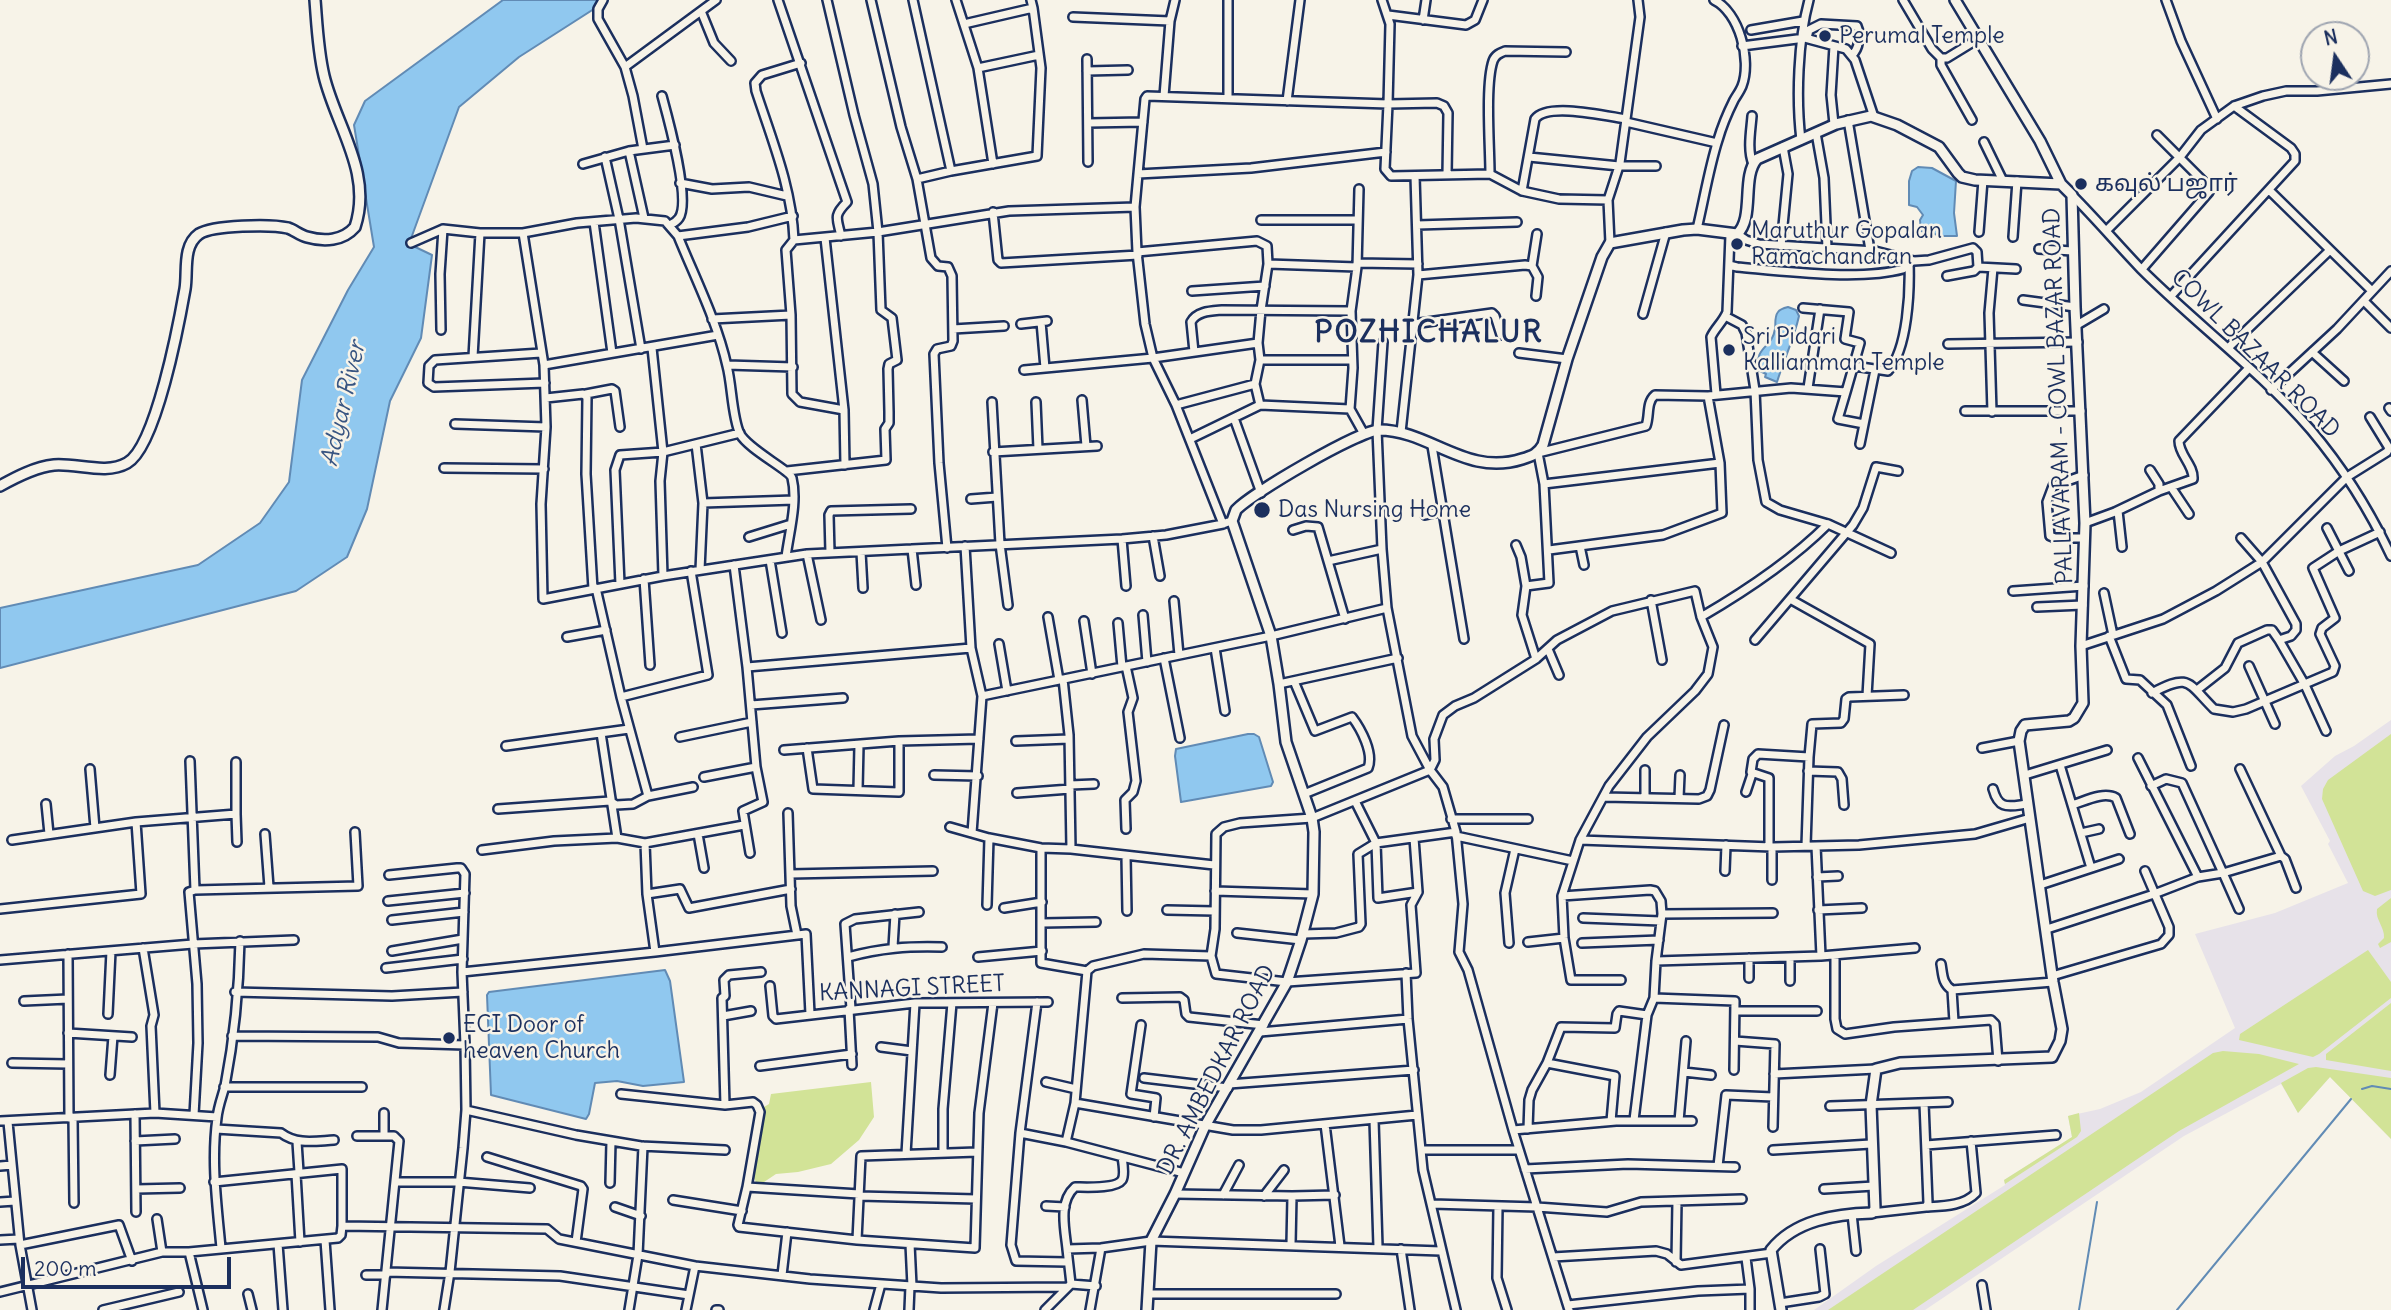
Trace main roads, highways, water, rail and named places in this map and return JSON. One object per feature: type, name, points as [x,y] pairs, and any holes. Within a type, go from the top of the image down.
[{"type":"water","name":"Adyar River","points":[[503,0],[608,0],[519,57],[459,107],[409,244],[432,255],[421,338],[390,401],[367,509],[347,557],[296,591],[0,668],[0,608],[198,565],[260,523],[289,482],[302,380],[348,290],[374,247],[354,125],[365,101]]},
{"type":"water","points":[[1918,167],[1932,168],[1956,181],[1954,213],[1957,236],[1921,231],[1920,220],[1923,215],[1917,207],[1909,205],[1909,181],[1912,171]]},
{"type":"water","points":[[1788,307],[1796,310],[1799,316],[1777,382],[1765,377],[1766,374],[1758,370],[1758,362],[1761,351],[1773,335],[1777,314]]},
{"type":"water","points":[[1248,734],[1259,737],[1273,782],[1271,786],[1181,802],[1176,749]]},
{"type":"water","points":[[665,970],[670,981],[684,1082],[643,1086],[617,1081],[595,1083],[586,1119],[491,1095],[489,992]]},
{"type":"waterway","points":[[2362,1089],[2372,1086],[2391,1089]]},
{"type":"waterway","points":[[2177,1310],[2351,1099]]},
{"type":"waterway","points":[[2079,1310],[2097,1202]]},
{"type":"place","name":"Perumal Temple","points":[[1825,36]]},
{"type":"place","name":"கவுல் பஜார்","points":[[2081,184]]},
{"type":"place","name":"Maruthur Gopalan Ramachandran","points":[[1737,244]]},
{"type":"place","name":"Sri Pidari Kalliamman Temple","points":[[1729,350]]},
{"type":"place","name":"Das Nursing Home","points":[[1262,510]]},
{"type":"place","name":"ECI Door of heaven Church","points":[[449,1038]]},
{"type":"district","name":"POZHICHALUR","points":[[1429,333]]}]
